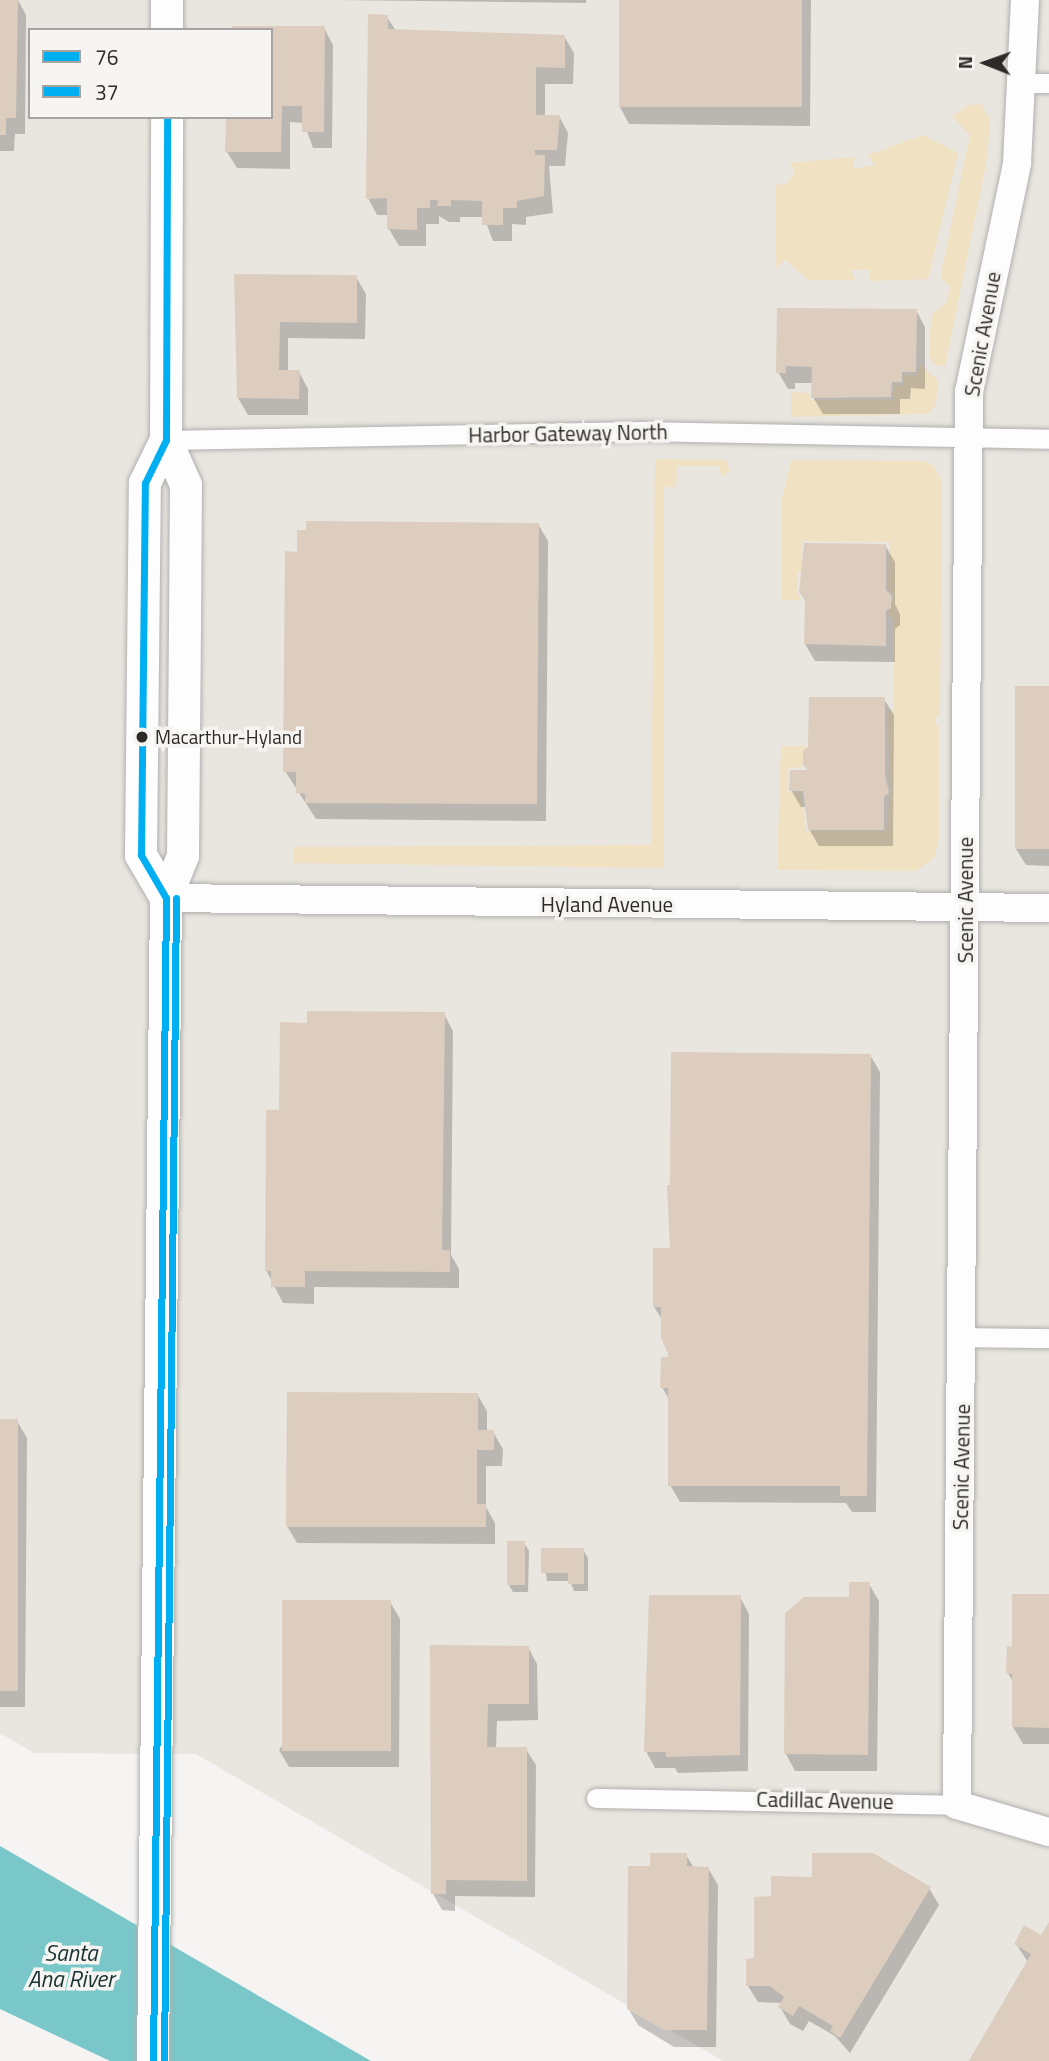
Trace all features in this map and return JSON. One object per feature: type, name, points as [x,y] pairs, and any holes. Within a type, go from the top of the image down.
[{"type":"main road","points":[[167,0],[167,28]]},
{"type":"main road","points":[[153,2061],[166,898],[183,856],[186,541],[186,485],[166,440],[167,119]]},
{"type":"main road","points":[[166,440],[145,483],[141,855],[166,898]]},
{"type":"street","name":"Scenic Avenue","points":[[957,1805],[969,392],[1017,164],[1037,83],[1024,0]]},
{"type":"street","name":"Harbor Gateway North","points":[[166,440],[641,430],[1049,439]]},
{"type":"street","name":"Hyland Avenue","points":[[166,898],[1049,908]]},
{"type":"street","points":[[962,1337],[1049,1338]]},
{"type":"street","name":"Cadillac Avenue","points":[[596,1798],[957,1805],[1049,1832]]},
{"type":"shaded area","points":[[0,0],[1049,0],[1049,2061],[723,2061],[196,1754],[34,1753],[0,1733]]},
{"type":"shaded area","points":[[981,104],[990,120],[987,159],[945,366],[935,365],[929,356],[930,330],[933,313],[946,303],[950,286],[941,279],[941,273],[970,135],[952,116],[970,105]]},
{"type":"shaded area","points":[[923,135],[958,153],[928,279],[869,281],[869,270],[851,270],[856,280],[808,280],[785,260],[776,268],[776,185],[786,184],[796,172],[789,163],[855,157],[852,169],[875,165],[868,155]]},
{"type":"shaded area","points":[[919,363],[938,381],[936,404],[928,414],[791,417],[791,392],[809,393],[810,400],[894,400],[894,385],[904,385],[904,375],[918,375]]},
{"type":"shaded area","points":[[655,459],[726,460],[730,471],[722,477],[719,466],[677,466],[676,487],[664,487],[664,868],[293,863],[293,847],[651,845]]},
{"type":"shaded area","points":[[791,460],[925,461],[934,466],[942,483],[940,717],[935,717],[935,725],[939,725],[939,838],[934,858],[916,871],[777,870],[781,746],[805,746],[802,767],[788,768],[788,792],[801,793],[806,831],[886,831],[891,792],[887,713],[894,709],[894,619],[888,616],[894,595],[888,589],[889,542],[802,541],[802,569],[797,574],[797,594],[802,600],[781,600],[782,498]]},
{"type":"water","name":"Santa Ana River","points":[[0,1846],[371,2061],[110,2061],[0,2009]]},
{"type":"building","points":[[0,0],[18,0],[16,118],[6,118],[6,135],[0,135]]},
{"type":"building","points":[[619,0],[802,0],[802,107],[619,107]]},
{"type":"building","points":[[368,14],[388,15],[388,29],[565,35],[565,68],[536,67],[536,115],[560,115],[557,150],[535,150],[535,155],[545,155],[544,196],[517,201],[517,208],[503,208],[503,225],[482,225],[482,201],[451,200],[451,206],[437,206],[438,200],[430,200],[430,208],[417,208],[417,230],[387,229],[387,198],[366,199]]},
{"type":"building","points":[[325,26],[324,132],[302,132],[302,106],[282,106],[281,152],[225,152],[226,119],[273,119],[273,28],[232,28]]},
{"type":"building","points":[[234,274],[357,275],[357,323],[280,322],[279,370],[300,370],[299,399],[237,398]]},
{"type":"building","points":[[777,308],[917,309],[916,372],[902,372],[902,382],[892,382],[891,397],[811,398],[812,367],[786,366],[786,373],[776,373]]},
{"type":"building","points":[[306,521],[539,523],[537,804],[305,803],[305,794],[296,793],[296,772],[283,772],[285,551],[297,552],[297,530],[306,530]]},
{"type":"building","points":[[804,543],[886,544],[886,590],[892,596],[891,608],[886,611],[886,646],[804,644],[805,598],[799,593]]},
{"type":"building","points":[[1015,686],[1049,686],[1049,849],[1015,849]]},
{"type":"building","points":[[809,697],[885,697],[885,774],[889,793],[884,797],[884,830],[808,830],[803,791],[789,791],[790,770],[808,770],[803,765],[803,751],[808,747]]},
{"type":"building","points":[[307,1011],[445,1012],[442,1250],[450,1250],[450,1272],[305,1271],[305,1287],[271,1287],[271,1271],[265,1271],[266,1110],[279,1110],[280,1022],[307,1023]]},
{"type":"building","points":[[671,1052],[871,1054],[867,1496],[840,1496],[840,1486],[668,1486],[668,1388],[660,1388],[661,1357],[668,1357],[668,1353],[661,1338],[661,1307],[653,1307],[653,1248],[670,1248],[667,1185],[670,1185]]},
{"type":"building","points":[[287,1392],[478,1393],[478,1430],[494,1430],[494,1450],[477,1450],[477,1504],[486,1504],[486,1527],[286,1527]]},
{"type":"building","points":[[0,1419],[18,1419],[18,1691],[0,1691]]},
{"type":"building","points":[[507,1541],[525,1541],[525,1585],[507,1585]]},
{"type":"building","points":[[541,1548],[584,1548],[584,1584],[568,1584],[568,1573],[541,1573]]},
{"type":"building","points":[[849,1582],[870,1582],[868,1755],[784,1754],[785,1613],[804,1597],[849,1597]]},
{"type":"building","points":[[1012,1594],[1049,1594],[1049,1728],[1012,1727],[1012,1674],[1006,1673],[1007,1646],[1012,1647]]},
{"type":"building","points":[[649,1595],[741,1595],[740,1755],[666,1757],[666,1752],[644,1752]]},
{"type":"building","points":[[282,1600],[391,1600],[391,1751],[282,1751]]},
{"type":"building","points":[[430,1645],[529,1646],[529,1704],[488,1704],[487,1747],[527,1747],[527,1881],[446,1880],[446,1894],[431,1894]]},
{"type":"building","points":[[650,1853],[687,1853],[687,1866],[709,1867],[707,2030],[664,2030],[627,2009],[628,1866],[650,1866]]},
{"type":"building","points":[[812,1853],[873,1853],[931,1887],[840,2038],[830,2031],[833,2026],[799,2006],[793,2016],[778,2007],[784,1997],[770,1986],[746,1986],[746,1959],[754,1958],[754,1897],[771,1896],[771,1876],[812,1877]]},
{"type":"building","points":[[1049,1922],[1049,2061],[969,2061],[1031,1954],[1014,1944],[1024,1925],[1041,1935]]},
{"type":"transit line","name":"76","points":[[153,2061],[166,898],[141,855],[145,483],[166,440],[167,119]]},
{"type":"transit line","name":"37","points":[[164,2061],[176,898]]},
{"type":"place","name":"Macarthur-Hyland","points":[[142,737]]}]
